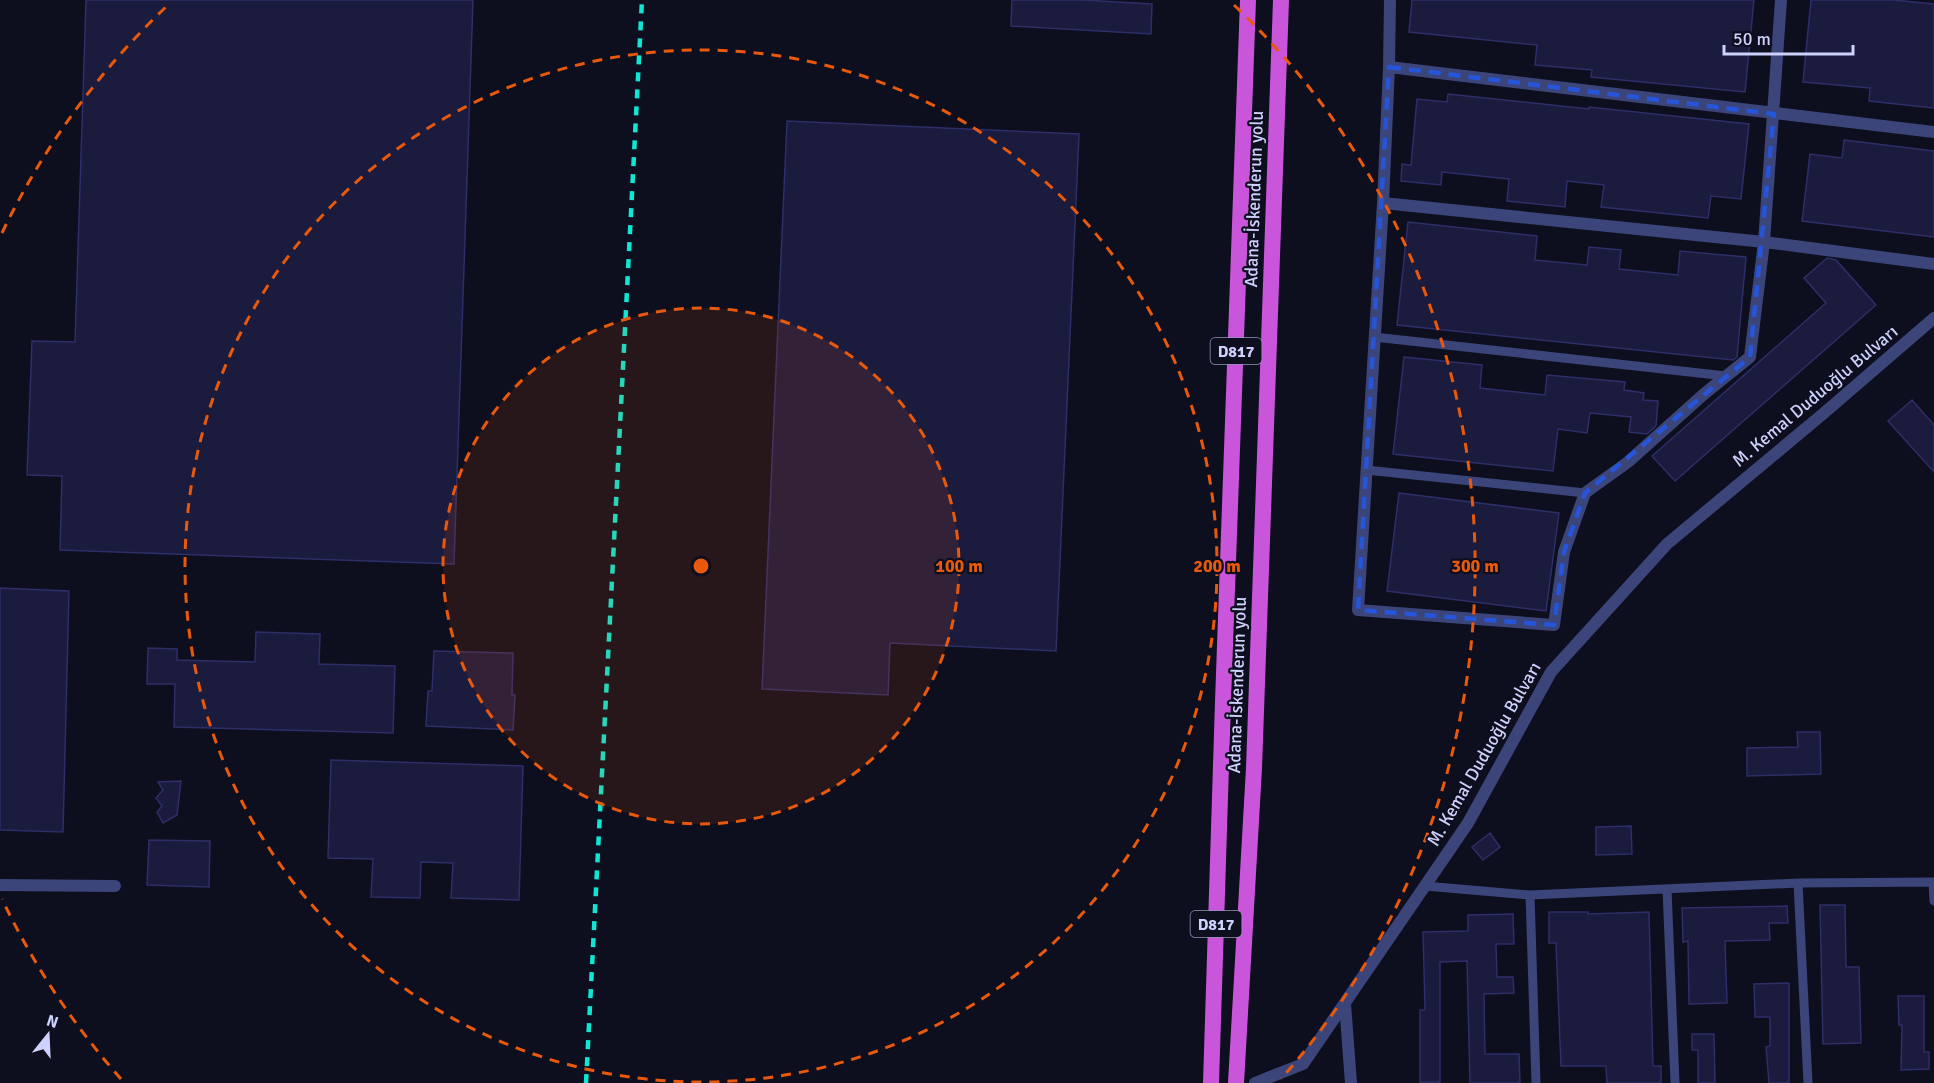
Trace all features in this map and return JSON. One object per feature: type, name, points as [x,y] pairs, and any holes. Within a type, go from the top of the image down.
[{"type":"highway","name":"D817","points":[[1211,1083],[1248,0]]},
{"type":"highway","name":"Adana-İskenderun yolu","points":[[1236,1083],[1254,768],[1281,0]]},
{"type":"street","points":[[1390,0],[1383,203],[1358,610],[1554,625],[1564,552],[1585,493],[1628,462],[1750,357],[1764,242],[1781,0]]},
{"type":"street","points":[[1389,67],[1934,132]]},
{"type":"street","points":[[1383,203],[1764,242],[1934,264]]},
{"type":"street","name":"M. Kemal Duduoğlu Bulvarı","points":[[1255,1083],[1304,1064],[1468,823],[1551,672],[1667,544],[1934,318]]},
{"type":"street","points":[[0,885],[115,886]]},
{"type":"street","points":[[1345,1004],[1351,1083]]},
{"type":"lane","points":[[1374,337],[1726,376]]},
{"type":"lane","points":[[1366,470],[1585,493]]},
{"type":"lane","points":[[1425,886],[1530,895],[1798,883],[1933,882],[1934,901]]},
{"type":"lane","points":[[1798,883],[1808,1083]]},
{"type":"lane","points":[[1667,889],[1675,1083]]},
{"type":"lane","points":[[1530,895],[1536,1083]]},
{"type":"highlighted area","points":[[1389,67],[1774,114],[1750,357],[1585,493],[1564,552],[1554,625],[1358,610]]},
{"type":"building","points":[[86,0],[473,0],[454,564],[60,550],[62,476],[27,475],[32,341],[75,342]]},
{"type":"building","points":[[1012,0],[1083,0],[1152,4],[1151,34],[1011,26]]},
{"type":"building","points":[[1412,0],[1754,0],[1745,92],[1591,77],[1592,70],[1535,65],[1537,45],[1409,32]]},
{"type":"building","points":[[1811,0],[1894,0],[1934,4],[1934,108],[1869,101],[1870,88],[1803,82]]},
{"type":"building","points":[[1448,94],[1749,124],[1741,199],[1711,196],[1708,218],[1601,207],[1604,185],[1567,181],[1565,207],[1507,201],[1509,179],[1442,172],[1441,185],[1401,181],[1402,164],[1411,165],[1417,99],[1447,102]]},
{"type":"building","points":[[787,121],[1079,134],[1056,651],[890,643],[888,695],[762,689]]},
{"type":"building","points":[[1844,140],[1934,151],[1934,237],[1802,221],[1810,154],[1842,158]]},
{"type":"building","points":[[1408,222],[1537,236],[1535,260],[1587,265],[1589,247],[1621,250],[1619,269],[1678,275],[1680,251],[1746,257],[1737,357],[1733,360],[1397,325]]},
{"type":"building","points":[[1827,258],[1836,260],[1876,305],[1675,481],[1652,456],[1826,303],[1804,278]]},
{"type":"building","points":[[1404,357],[1482,365],[1480,388],[1545,395],[1547,375],[1625,382],[1624,390],[1644,393],[1643,400],[1658,401],[1656,426],[1647,434],[1629,432],[1631,417],[1590,413],[1587,433],[1558,429],[1553,471],[1393,454]]},
{"type":"building","points":[[1912,400],[1934,425],[1934,472],[1888,421]]},
{"type":"building","points":[[1399,493],[1559,513],[1546,611],[1387,591]]},
{"type":"building","points":[[0,588],[69,591],[63,832],[0,830]]},
{"type":"building","points":[[256,632],[320,634],[319,664],[395,666],[393,733],[174,727],[175,684],[147,684],[148,648],[177,649],[177,660],[255,662]]},
{"type":"building","points":[[434,651],[513,653],[512,695],[515,695],[513,730],[426,726],[428,691],[432,691]]},
{"type":"building","points":[[1797,732],[1820,732],[1821,774],[1747,776],[1747,748],[1798,747]]},
{"type":"building","points":[[331,760],[523,766],[519,900],[451,898],[453,863],[421,862],[420,898],[371,897],[373,859],[328,858]]},
{"type":"building","points":[[181,781],[177,815],[163,823],[157,812],[162,806],[156,798],[163,790],[158,782]]},
{"type":"building","points":[[1631,826],[1632,854],[1596,855],[1596,827]]},
{"type":"building","points":[[1490,833],[1500,847],[1483,860],[1472,847]]},
{"type":"building","points":[[149,840],[210,841],[209,887],[147,885]]},
{"type":"building","points":[[1820,905],[1845,905],[1846,967],[1859,967],[1861,1043],[1823,1044]]},
{"type":"building","points":[[1787,906],[1788,923],[1769,923],[1770,940],[1725,941],[1727,1003],[1689,1004],[1688,941],[1683,942],[1682,908]]},
{"type":"building","points":[[1549,912],[1588,912],[1588,914],[1649,912],[1653,1066],[1661,1066],[1661,1083],[1607,1083],[1606,1066],[1561,1066],[1556,943],[1549,943]]},
{"type":"building","points":[[1513,914],[1514,944],[1496,944],[1497,977],[1513,977],[1514,993],[1484,994],[1485,1054],[1519,1054],[1520,1083],[1470,1083],[1467,961],[1440,962],[1440,1082],[1420,1082],[1420,1010],[1425,1010],[1423,932],[1468,931],[1468,915]]},
{"type":"building","points":[[1789,983],[1789,1083],[1769,1083],[1766,1047],[1770,1046],[1770,1017],[1755,1017],[1754,984]]},
{"type":"building","points":[[1898,996],[1924,996],[1924,1052],[1929,1052],[1929,1069],[1901,1070],[1902,1025],[1899,1025]]},
{"type":"building","points":[[1692,1034],[1714,1034],[1715,1083],[1698,1083],[1698,1050],[1692,1050]]},
{"type":"railway","points":[[586,1083],[642,0]]}]
